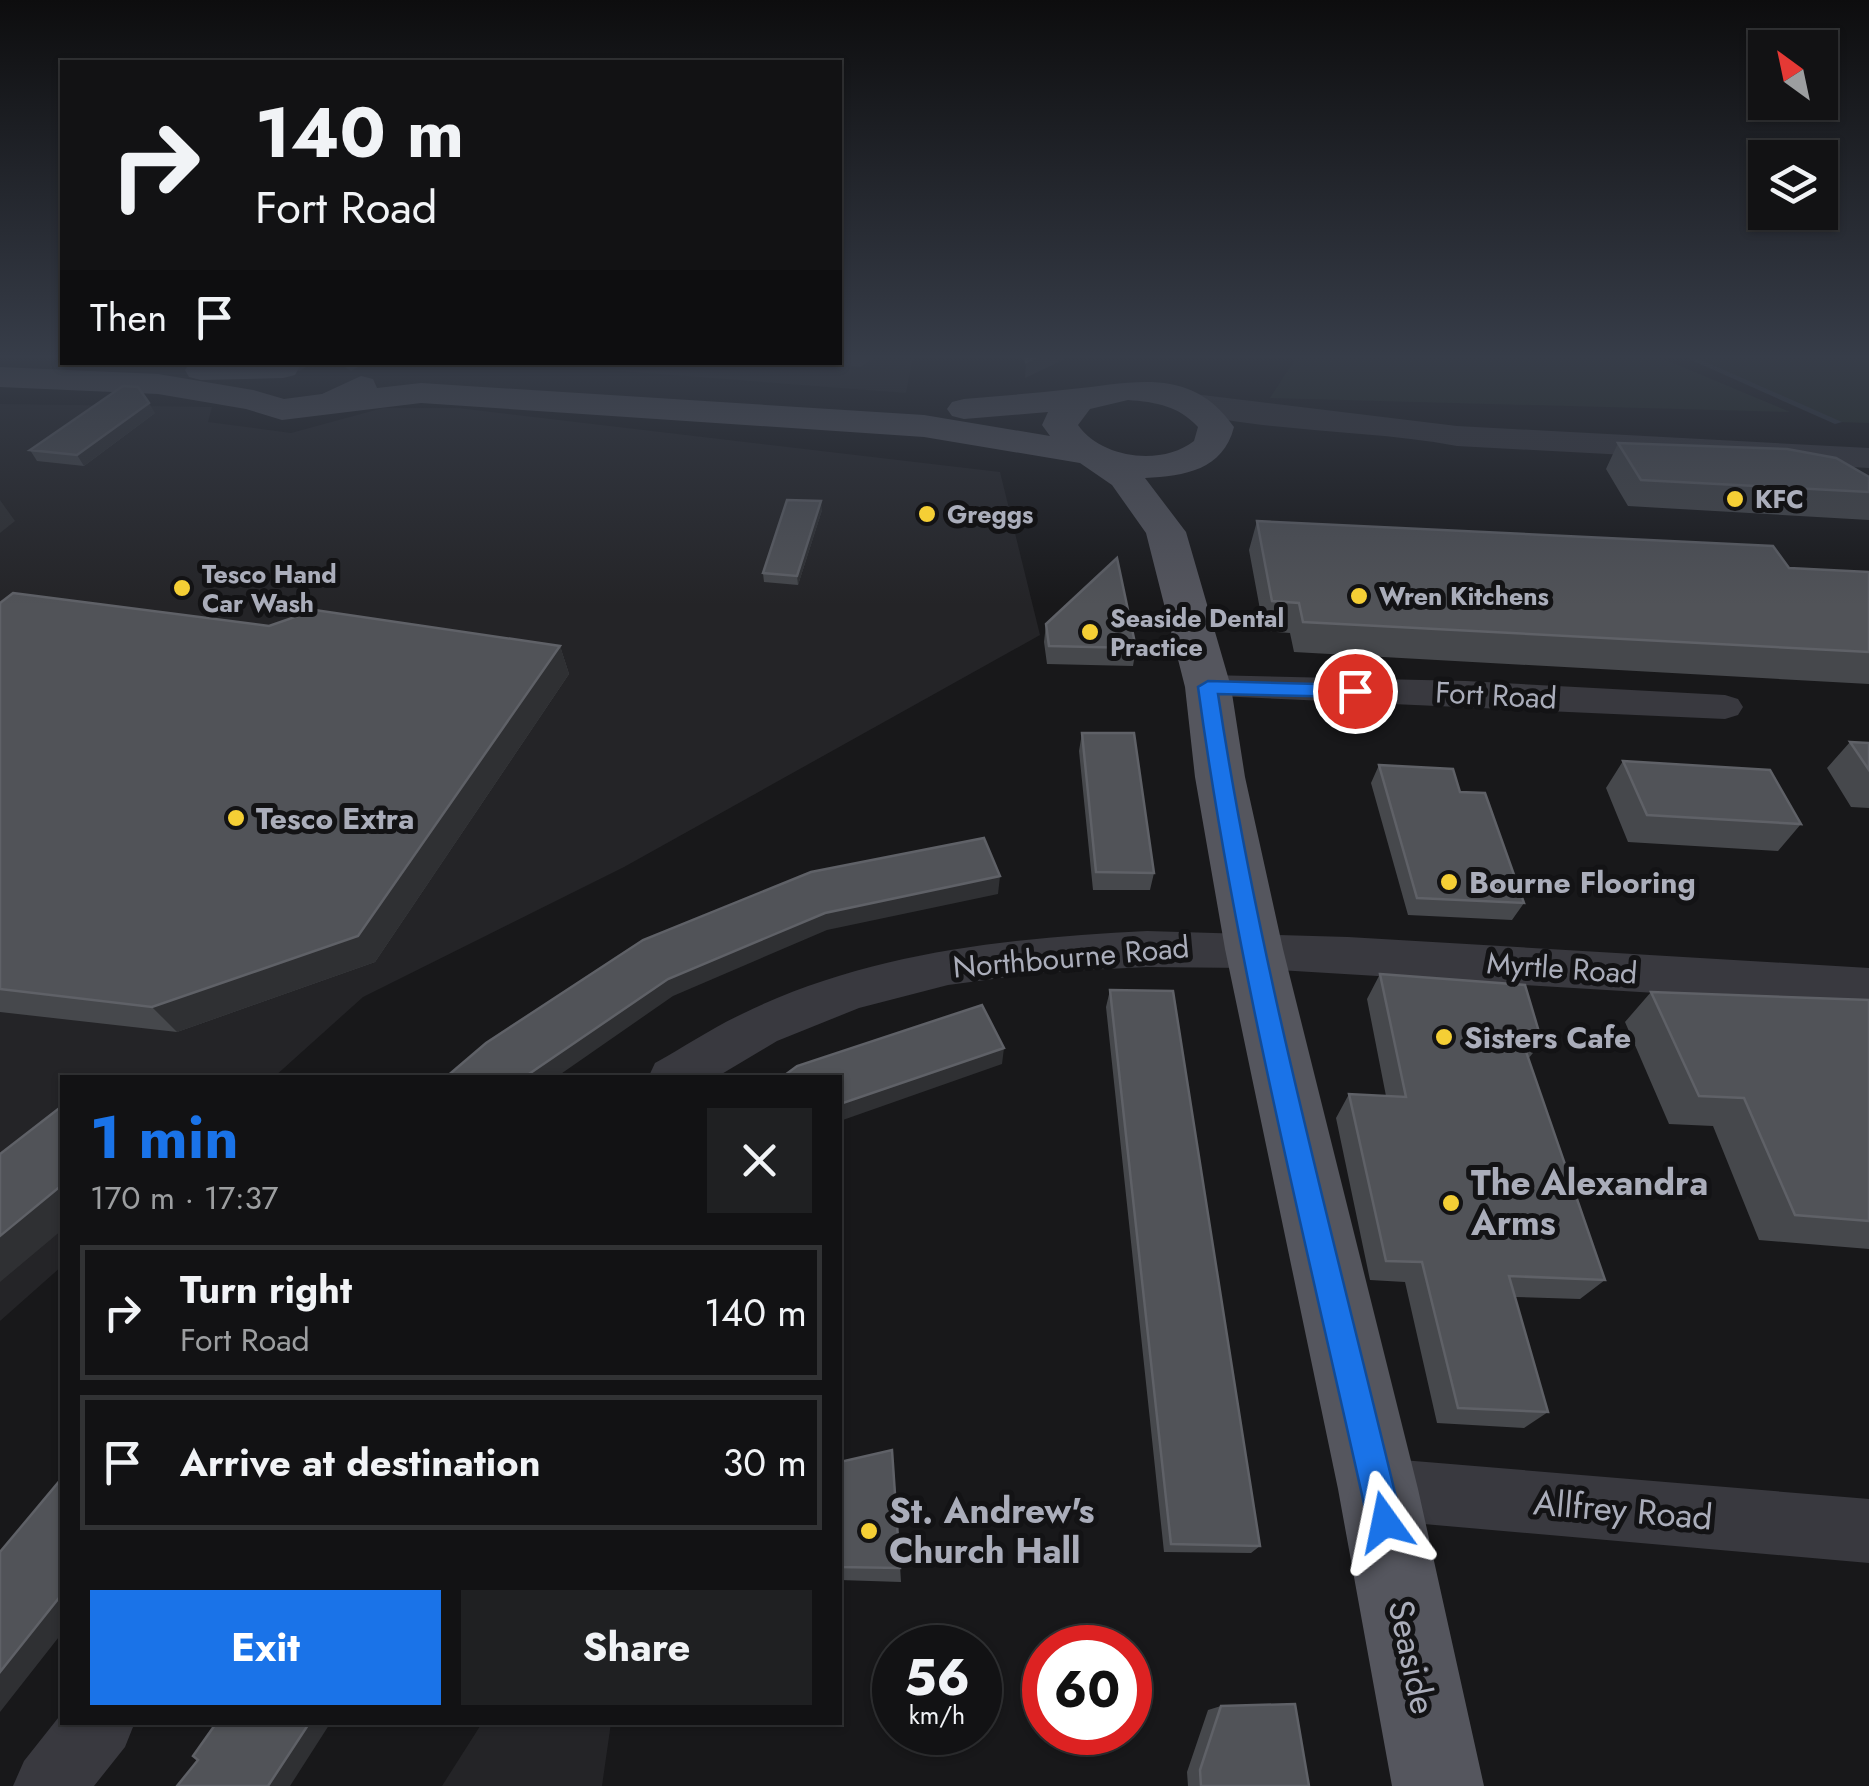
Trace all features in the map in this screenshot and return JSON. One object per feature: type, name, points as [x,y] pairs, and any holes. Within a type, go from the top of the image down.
[{"type":"main road","points":[[1011,438],[1137,467],[1196,458]]},
{"type":"main road","points":[[1068,438],[1092,456]]},
{"type":"main road","points":[[1166,532],[1184,473],[1216,438]]},
{"type":"main road","name":"Seaside","points":[[1092,456],[1132,485],[1166,532],[1208,687],[1220,777],[1254,949],[1378,1489],[1438,1786]]},
{"type":"street","points":[[1196,458],[1286,440],[1414,444],[1445,438]]},
{"type":"street","points":[[1502,438],[1869,458]]},
{"type":"street","name":"Fort Road","points":[[1208,687],[1466,693],[1724,707]]},
{"type":"street","name":"Northbourne Road","points":[[677,1075],[773,1021],[854,988],[932,969],[1034,954],[1185,946],[1254,949]]},
{"type":"street","name":"Myrtle Road","points":[[1254,949],[1869,987]]},
{"type":"street","name":"Allfrey Road","points":[[1378,1489],[1869,1531]]},
{"type":"street","points":[[50,1786],[98,1725]]},
{"type":"shaded area","points":[[0,438],[715,438],[1000,472],[1040,635],[624,867],[363,997],[276,1075],[60,1075],[60,1268],[0,1321]]},
{"type":"shaded area","points":[[481,1725],[611,1725],[602,1786],[442,1786]]},
{"type":"building","points":[[47,438],[100,438],[77,455],[30,450]]},
{"type":"building","points":[[1618,443],[1787,449],[1836,458],[1869,477],[1869,492],[1641,480]]},
{"type":"building","points":[[787,500],[821,501],[797,576],[763,573]]},
{"type":"building","points":[[1257,521],[1773,546],[1789,568],[1869,572],[1869,652],[1303,622],[1299,603],[1272,601]]},
{"type":"building","name":"Seaside Dental Practice","points":[[1117,558],[1136,648],[1049,646],[1046,624]]},
{"type":"building","name":"Tesco Extra","points":[[13,593],[269,626],[315,610],[560,646],[358,936],[152,1007],[0,989],[0,603]]},
{"type":"building","points":[[1082,733],[1134,733],[1154,873],[1096,872]]},
{"type":"building","points":[[1850,742],[1869,743],[1869,770]]},
{"type":"building","points":[[1623,761],[1770,770],[1801,824],[1647,815]]},
{"type":"building","points":[[1379,765],[1453,769],[1460,792],[1485,793],[1524,903],[1417,898]]},
{"type":"building","points":[[984,838],[1000,876],[825,913],[668,979],[527,1075],[449,1075],[486,1043],[643,940],[811,872]]},
{"type":"building","points":[[1380,974],[1525,985],[1542,1042],[1522,1040],[1605,1280],[1509,1276],[1548,1412],[1458,1408],[1422,1262],[1386,1261],[1349,1094],[1406,1097]]},
{"type":"building","points":[[1110,990],[1173,991],[1260,1546],[1171,1544]]},
{"type":"building","points":[[1651,992],[1869,1000],[1869,1221],[1795,1215],[1744,1098],[1699,1096]]},
{"type":"building","points":[[982,1005],[1004,1048],[842,1103],[842,1075],[785,1075],[797,1066]]},
{"type":"building","points":[[60,1108],[60,1187],[0,1236],[0,1154]]},
{"type":"building","name":"St. Andrew's Church Hall","points":[[892,1450],[900,1568],[842,1567],[842,1462]]},
{"type":"building","points":[[60,1480],[60,1597],[0,1672],[0,1552]]},
{"type":"building","points":[[1295,1704],[1309,1786],[1201,1786],[1200,1770],[1221,1706]]},
{"type":"building","points":[[215,1725],[308,1725],[268,1786],[177,1786],[198,1760],[193,1756]]},
{"type":"place","name":"KFC","points":[[1735,499]]},
{"type":"place","name":"Greggs","points":[[927,514]]},
{"type":"place","name":"Tesco Hand Car Wash","points":[[182,588]]},
{"type":"place","name":"Wren Kitchens","points":[[1359,596]]},
{"type":"place","name":"Seaside Dental Practice","points":[[1090,632]]},
{"type":"place","name":"Tesco Extra","points":[[236,818]]},
{"type":"place","name":"Bourne Flooring","points":[[1449,882]]},
{"type":"place","name":"Sisters Cafe","points":[[1444,1037]]},
{"type":"place","name":"The Alexandra Arms","points":[[1451,1203]]},
{"type":"place","name":"St. Andrew's Church Hall","points":[[869,1531]]},
{"type":"route","points":[[1355,691],[1208,687],[1220,777],[1254,949],[1385,1522]]}]
